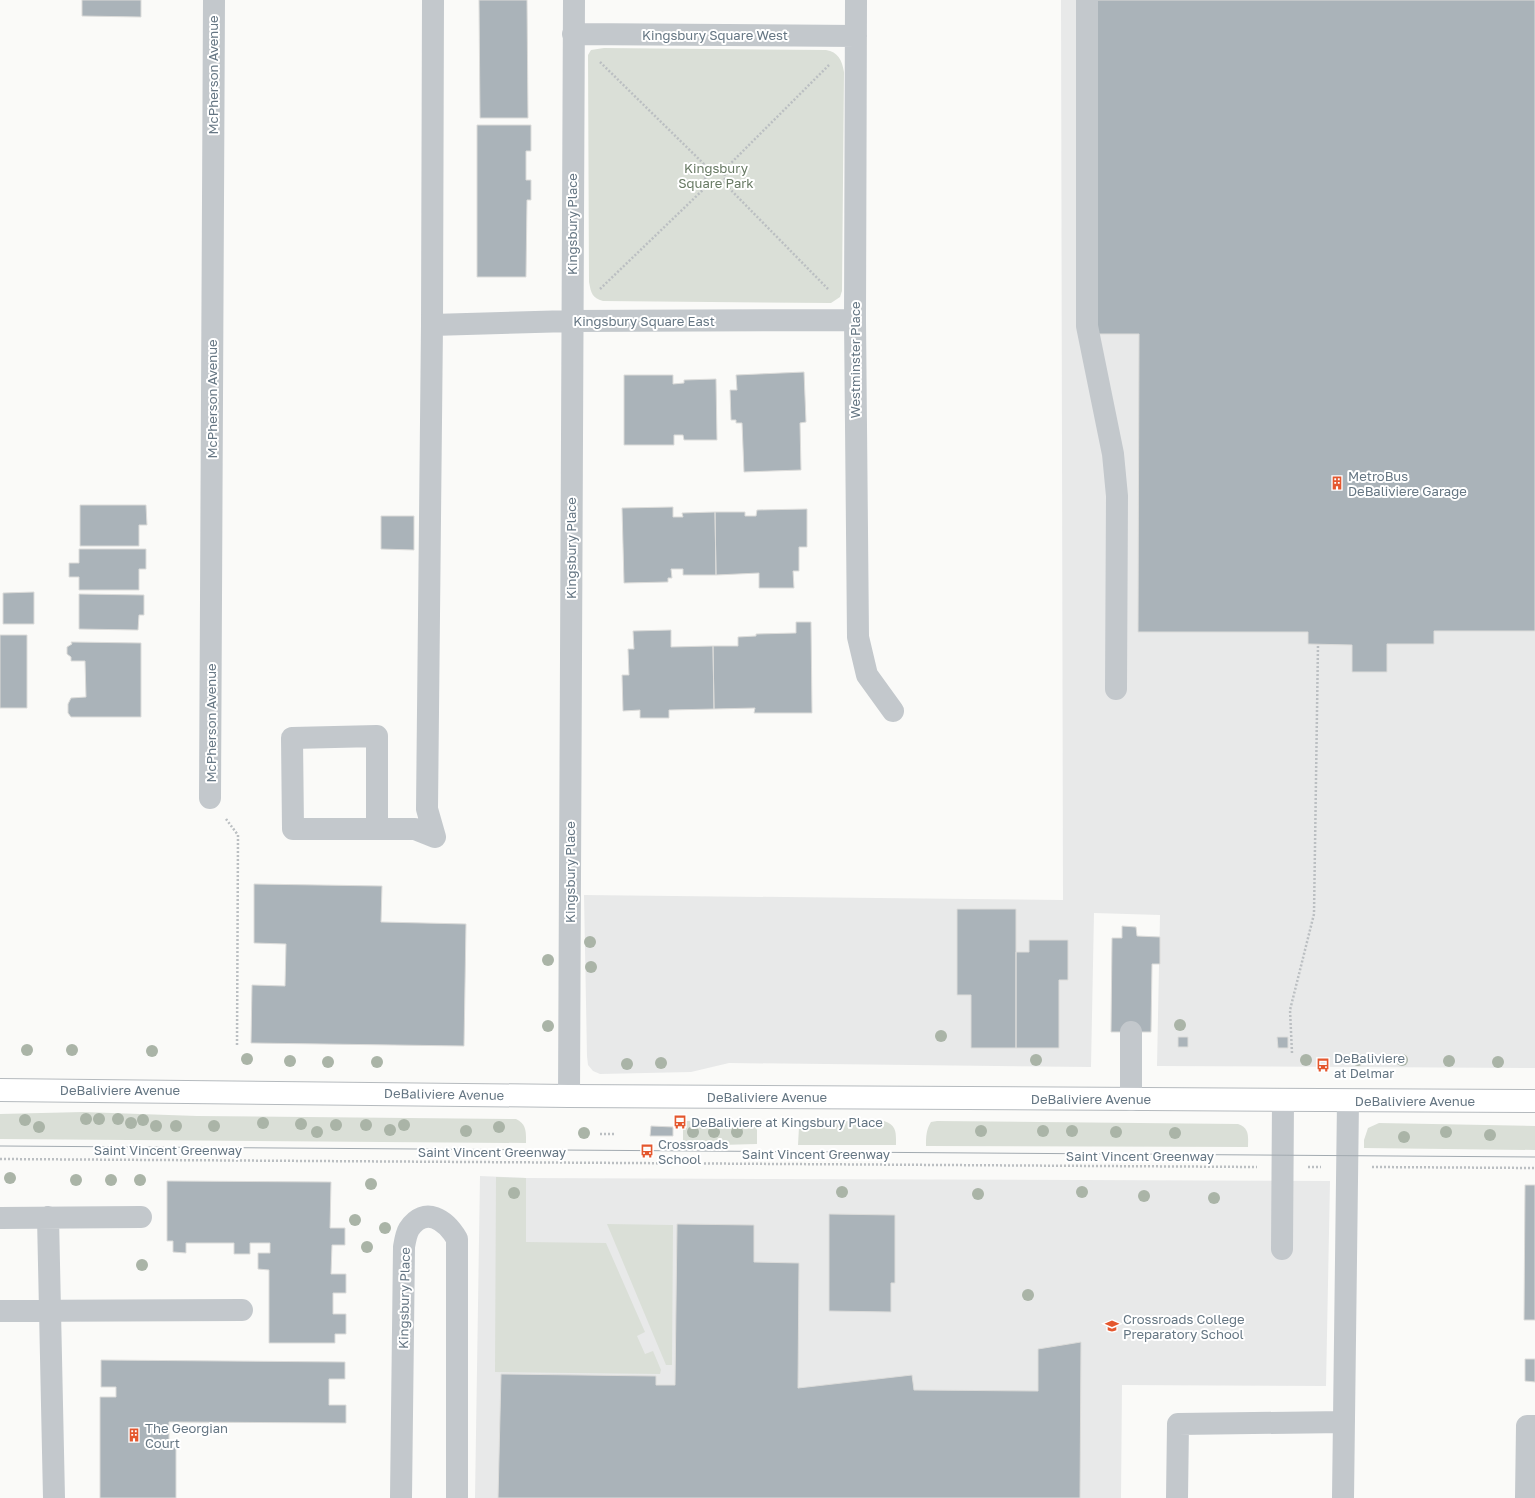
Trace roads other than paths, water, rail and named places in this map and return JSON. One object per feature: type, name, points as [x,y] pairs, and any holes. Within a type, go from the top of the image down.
[{"type":"main road","name":"DeBaliviere Avenue","points":[[0,1090],[569,1096],[1283,1101],[1535,1101]]},
{"type":"street","name":"McPherson Avenue","points":[[210,798],[214,0]]},
{"type":"street","points":[[377,828],[377,736],[292,738],[293,829],[415,829],[435,837],[427,809],[432,325],[433,0]]},
{"type":"street","name":"Kingsbury Place","points":[[569,1096],[574,0]]},
{"type":"street","name":"Westminster Place","points":[[856,0],[855,320],[858,637],[866,675],[892,711]]},
{"type":"street","points":[[1088,0],[1087,326],[1113,454],[1117,496],[1116,689]]},
{"type":"street","name":"Kingsbury Square West","points":[[573,34],[856,36]]},
{"type":"street","name":"Kingsbury Square East","points":[[432,325],[572,321],[855,320]]},
{"type":"street","points":[[1131,1032],[1131,1100]]},
{"type":"street","points":[[1282,1249],[1283,1101]]},
{"type":"street","points":[[1343,1498],[1348,1101]]},
{"type":"street","name":"Kingsbury Place","points":[[402,1498],[404,1247],[408,1230],[418,1219],[430,1216],[442,1220],[451,1228],[458,1239],[457,1498]]},
{"type":"street","points":[[48,1217],[54,1498]]},
{"type":"street","points":[[0,1218],[141,1217]]},
{"type":"street","points":[[0,1311],[242,1310]]},
{"type":"street","points":[[1177,1498],[1178,1424],[1344,1422]]},
{"type":"street","points":[[1526,1498],[1527,1426],[1535,1426]]},
{"type":"tram line","points":[[0,1146],[1535,1157]]},
{"type":"place","name":"MetroBus DeBaliviere Garage","points":[[1337,483]]},
{"type":"place","name":"DeBaliviere at Delmar","points":[[1323,1065]]},
{"type":"place","name":"DeBaliviere at Kingsbury Place","points":[[680,1122]]},
{"type":"place","name":"Crossroads School","points":[[647,1151]]},
{"type":"place","name":"Crossroads College Preparatory School","points":[[1112,1326]]},
{"type":"place","name":"The Georgian Court","points":[[134,1435]]},
{"type":"park label","name":"Kingsbury Square Park","points":[[716,176]]}]
